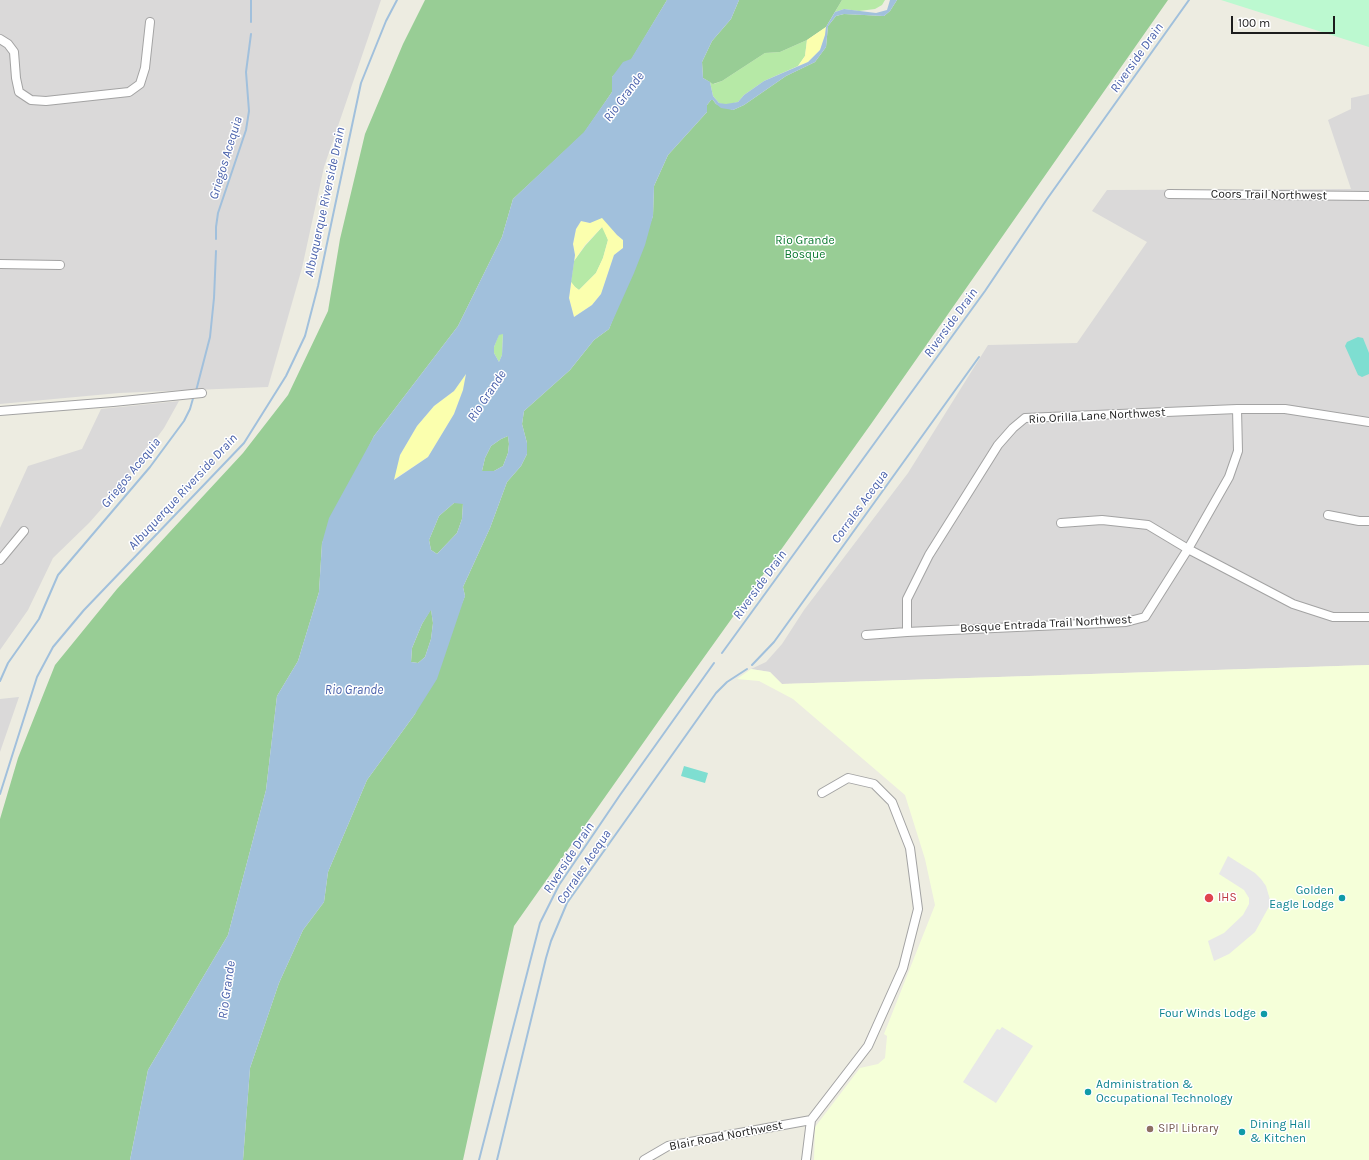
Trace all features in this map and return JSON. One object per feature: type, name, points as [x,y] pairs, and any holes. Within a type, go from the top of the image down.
[{"type":"street","points":[[0,39],[8,44],[14,52],[16,78],[19,92],[31,100],[46,101],[122,93],[130,92],[140,84],[145,68],[150,22]]},
{"type":"street","name":"Coors Trail Northwest","points":[[1169,194],[1369,196]]},
{"type":"street","points":[[0,264],[60,265]]},
{"type":"street","points":[[0,411],[200,393]]},
{"type":"street","name":"Rio Orilla Lane Northwest","points":[[907,632],[907,599],[928,555],[998,445],[1025,418],[1285,409],[1369,422]]},
{"type":"street","name":"Bosque Entrada Trail Northwest","points":[[866,635],[1126,622],[1145,617],[1188,549],[1229,477],[1238,450],[1237,410]]},
{"type":"street","points":[[1328,515],[1359,521],[1369,521]]},
{"type":"street","points":[[1061,523],[1102,520],[1148,525],[1188,549],[1293,604],[1332,617],[1369,617]]},
{"type":"street","points":[[0,560],[24,531]]},
{"type":"street","points":[[806,1160],[811,1120],[868,1046],[903,968],[918,909],[910,848],[892,802],[874,784],[848,778],[822,793]]},
{"type":"street","name":"Blair Road Northwest","points":[[644,1160],[668,1146],[811,1120]]},
{"type":"shaded area","points":[[0,0],[381,0],[324,167],[302,268],[268,387],[119,393],[0,404]]},
{"type":"shaded area","points":[[842,0],[885,0],[882,5],[875,9],[859,11],[844,9],[835,12]]},
{"type":"shaded area","points":[[1221,0],[1369,0],[1369,47]]},
{"type":"shaded area","points":[[807,40],[805,56],[798,66],[764,81],[744,95],[738,102],[726,105],[719,103],[713,96],[710,82],[714,84],[722,81],[765,53],[780,52]]},
{"type":"shaded area","points":[[1369,94],[1369,665],[782,684],[770,672],[751,669],[766,662],[782,644],[804,610],[908,473],[988,345],[1077,343],[1147,242],[1092,211],[1107,190],[1351,189],[1328,120],[1351,109],[1351,98]]},
{"type":"shaded area","points":[[603,226],[608,240],[603,258],[596,273],[579,290],[571,282],[574,261]]},
{"type":"shaded area","points":[[503,333],[502,355],[499,362],[494,353],[494,347],[499,334]]},
{"type":"shaded area","points":[[1358,337],[1363,338],[1369,353],[1369,374],[1362,377],[1358,375],[1345,346],[1347,342]]},
{"type":"shaded area","points":[[179,401],[164,428],[120,488],[89,523],[53,558],[28,610],[0,650],[0,528],[28,466],[82,449],[101,409]]},
{"type":"shaded area","points":[[1369,665],[1369,1160],[814,1160],[815,1127],[860,1068],[878,1064],[885,1058],[887,1036],[884,1034],[935,905],[925,859],[905,795],[793,699],[759,681],[737,679],[751,669],[770,672],[782,684]]},
{"type":"shaded area","points":[[19,697],[0,752],[0,699]]},
{"type":"shaded area","points":[[684,766],[708,773],[705,783],[681,776]]},
{"type":"shaded area","points":[[1228,856],[1255,873],[1261,879],[1266,886],[1271,903],[1255,932],[1229,954],[1214,961],[1208,941],[1224,933],[1243,915],[1249,904],[1249,898],[1244,890],[1219,874]]},
{"type":"shaded area","points":[[1002,1027],[1033,1046],[996,1103],[963,1082],[997,1029],[1000,1030]]},
{"type":"green space","points":[[425,0],[667,0],[631,60],[612,77],[612,92],[584,133],[513,199],[502,237],[458,326],[374,436],[322,543],[319,592],[298,661],[277,696],[266,790],[228,935],[148,1070],[130,1160],[0,1160],[0,819],[18,758],[55,665],[117,589],[243,453],[288,395],[328,311],[340,239],[365,134],[403,44]]},
{"type":"green space","points":[[739,0],[842,0],[826,27],[807,40],[780,52],[765,53],[722,81],[713,84],[703,78],[702,62],[712,41],[731,19]]},
{"type":"green space","name":"Rio Grande Bosque","points":[[897,0],[1168,0],[871,424],[514,926],[463,1160],[243,1160],[250,1068],[279,983],[303,930],[324,902],[328,872],[367,780],[415,714],[465,596],[463,587],[490,528],[507,482],[521,466],[527,454],[527,443],[522,424],[524,411],[570,370],[594,340],[609,329],[653,216],[654,186],[668,155],[707,112],[707,105],[711,100],[713,100],[716,104],[733,110],[744,105],[786,76],[815,62],[826,47],[828,26],[836,16],[844,14],[884,16],[890,11]]},
{"type":"green space","points":[[508,436],[508,453],[503,466],[494,471],[482,471],[485,458],[491,446]]},
{"type":"green space","points":[[454,503],[463,503],[462,519],[457,533],[437,554],[431,550],[429,540],[439,516]]},
{"type":"green space","points":[[431,609],[433,623],[431,639],[425,657],[418,663],[411,662],[412,648],[422,624]]},
{"type":"sand","points":[[826,27],[820,50],[808,62],[798,66],[805,56],[807,40]]},
{"type":"sand","points":[[602,217],[623,240],[623,248],[614,255],[601,294],[592,305],[574,317],[569,298],[571,282],[579,290],[596,273],[603,258],[608,240],[602,227],[585,245],[574,261],[575,255],[573,244],[576,229],[581,221],[590,223]]},
{"type":"sand","points":[[466,373],[463,390],[454,414],[428,457],[393,480],[400,455],[417,426],[434,406],[454,391]]},
{"type":"water","name":"Rio Grande","points":[[667,0],[739,0],[731,19],[712,41],[702,62],[703,78],[710,82],[713,96],[719,103],[726,104],[738,102],[744,95],[764,81],[808,62],[820,50],[826,27],[835,12],[844,9],[876,13],[887,10],[890,0],[897,0],[890,11],[884,16],[844,14],[836,16],[828,26],[826,47],[815,62],[786,76],[744,105],[733,110],[721,108],[713,100],[711,100],[707,105],[707,112],[668,155],[654,186],[653,216],[645,245],[609,329],[594,340],[570,370],[524,411],[522,424],[527,443],[527,454],[521,466],[507,482],[490,528],[463,587],[465,596],[437,679],[415,714],[367,780],[328,872],[324,902],[303,930],[279,983],[250,1068],[243,1160],[130,1160],[148,1070],[228,935],[266,790],[277,696],[298,661],[319,592],[322,543],[329,518],[374,436],[458,326],[502,237],[513,199],[584,132],[612,92],[612,77],[623,62],[631,59]],"holes":[[[602,218],[623,240],[623,248],[614,255],[601,294],[592,305],[574,317],[569,298],[575,255],[573,244],[576,229],[581,221],[590,223]],[[503,334],[502,355],[499,362],[494,353],[494,347],[499,335]],[[466,374],[463,390],[454,414],[428,457],[394,480],[400,455],[417,426],[434,406],[454,391]],[[508,436],[508,453],[503,466],[494,471],[482,471],[485,458],[491,446]],[[454,503],[463,504],[462,519],[457,533],[437,554],[431,550],[429,540],[439,516]],[[431,610],[433,623],[431,639],[425,657],[418,663],[411,662],[412,648],[422,624]]]},
{"type":"waterway","name":"Griegos Acequia","points":[[251,0],[251,22]]},
{"type":"waterway","name":"Albuquerque Riverside Drain","points":[[0,794],[37,677],[53,647],[84,610],[244,443],[286,376],[305,336],[318,286],[361,83],[386,21],[397,0]]},
{"type":"waterway","name":"Riverside Drain","points":[[722,653],[985,291],[1047,199],[1189,0]]},
{"type":"waterway","name":"Griegos Acequia","points":[[216,239],[218,213],[246,130],[249,111],[246,72],[251,34]]},
{"type":"waterway","name":"Griegos Acequia","points":[[196,391],[210,337],[214,298],[216,251]]},
{"type":"waterway","name":"Corrales Acequa","points":[[752,665],[774,642],[979,357]]},
{"type":"waterway","name":"Griegos Acequia","points":[[0,681],[8,663],[39,619],[58,575],[150,467],[184,421],[190,409],[194,395]]},
{"type":"waterway","name":"Riverside Drain","points":[[479,1160],[540,923],[559,885],[620,795],[714,663]]},
{"type":"waterway","name":"Corrales Acequa","points":[[497,1160],[546,958],[551,941],[567,903],[716,693],[727,682],[747,669]]},
{"type":"place","name":"IHS","points":[[1209,898]]},
{"type":"place","name":"Golden Eagle Lodge","points":[[1342,898]]},
{"type":"place","name":"Four Winds Lodge","points":[[1264,1014]]},
{"type":"place","name":"Administration & Occupational Technology","points":[[1088,1092]]},
{"type":"place","name":"SIPI Library","points":[[1150,1129]]},
{"type":"place","name":"Dining Hall & Kitchen","points":[[1242,1132]]}]
